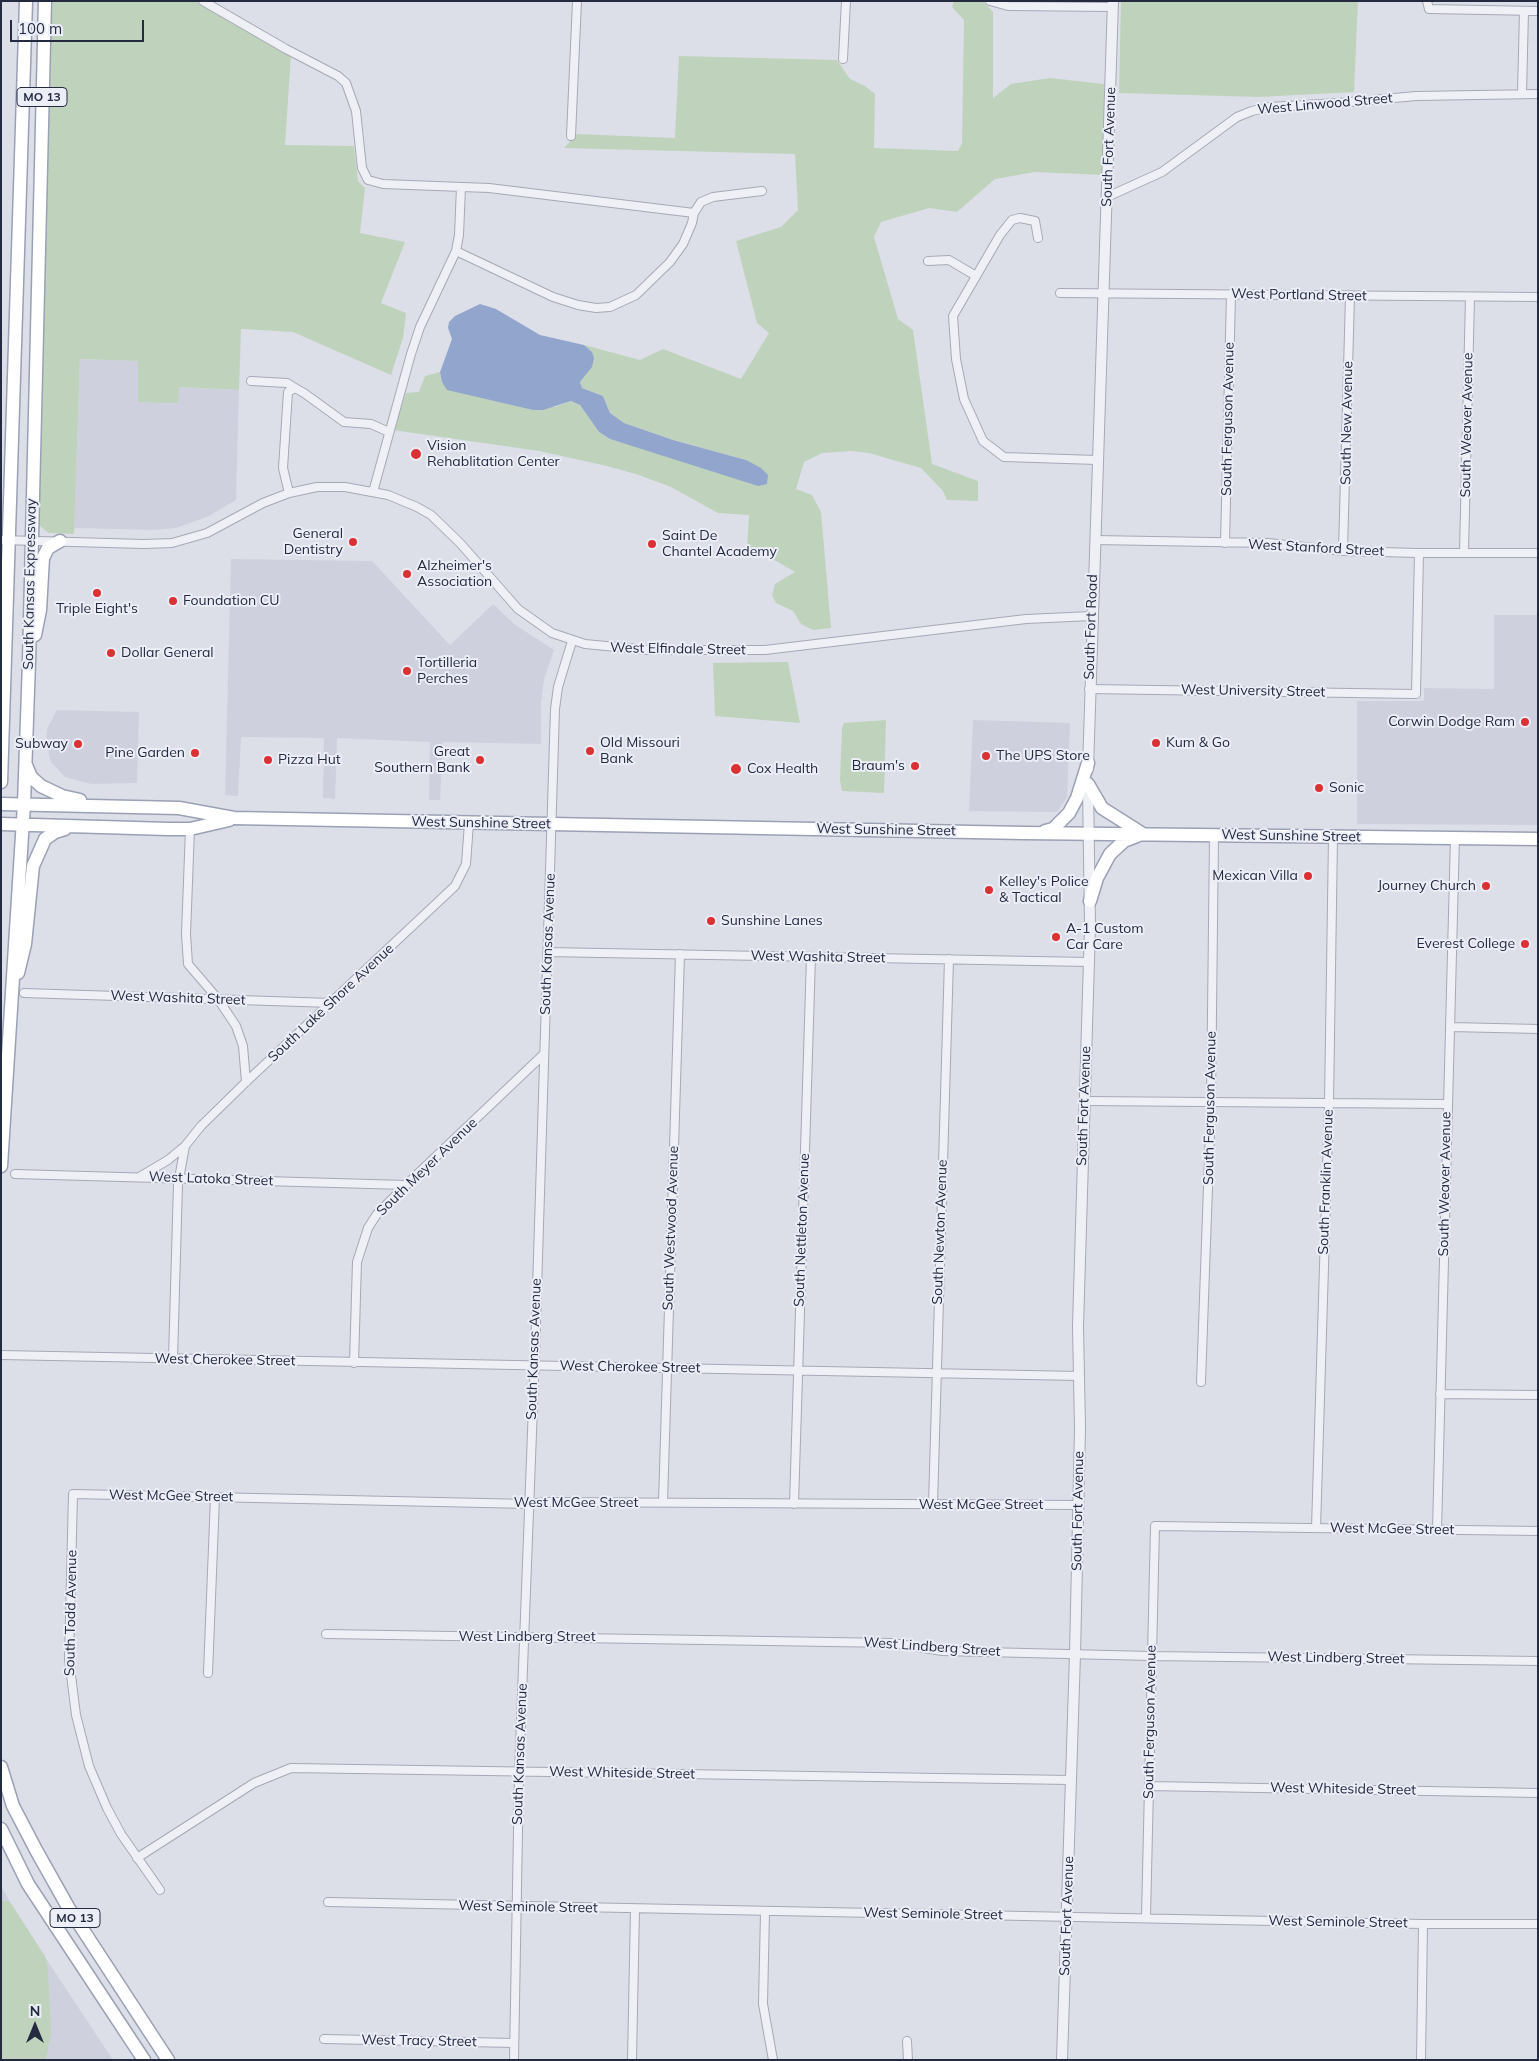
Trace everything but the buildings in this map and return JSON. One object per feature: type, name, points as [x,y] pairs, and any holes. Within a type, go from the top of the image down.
[{"type":"main road","name":"South Kansas Expressway","points":[[1,782],[8,582],[5,540],[21,192],[26,1]]},
{"type":"main road","name":"South Kansas Expressway","points":[[1,1166],[10,999],[24,804],[45,1]]},
{"type":"main road","points":[[29,662],[40,610],[43,558],[48,548],[60,542]]},
{"type":"main road","points":[[1,612],[8,582]]},
{"type":"main road","points":[[25,761],[28,770],[36,782],[62,796],[84,801],[179,808]]},
{"type":"main road","points":[[1025,834],[1053,830],[1065,819],[1077,798],[1088,763]]},
{"type":"main road","points":[[1088,784],[1102,808],[1144,834]]},
{"type":"main road","name":"West Sunshine Street","points":[[1,804],[179,808],[234,818],[1025,834],[1538,838]]},
{"type":"main road","name":"West Sunshine Street","points":[[1,824],[190,829],[234,818]]},
{"type":"main road","points":[[10,999],[25,944],[30,880],[37,855],[50,835],[74,827]]},
{"type":"main road","points":[[1090,901],[1097,878],[1110,854],[1124,841],[1144,834]]},
{"type":"main road","name":"MO 13","points":[[1,1767],[13,1806],[68,1907],[168,2060]]},
{"type":"main road","name":"MO 13","points":[[1,1829],[28,1884],[144,2060]]},
{"type":"street","points":[[203,1],[217,5],[286,49],[338,76],[346,83],[356,111],[362,168],[368,180],[383,184],[489,188],[694,213]]},
{"type":"street","points":[[571,136],[577,1]]},
{"type":"street","points":[[843,59],[846,1]]},
{"type":"street","points":[[990,1],[1008,6],[1113,4]]},
{"type":"street","points":[[1427,1],[1429,9],[1538,11]]},
{"type":"street","name":"South Fort Avenue","points":[[1104,292],[1113,4]]},
{"type":"street","points":[[1522,94],[1524,11]]},
{"type":"street","name":"West Linwood Street","points":[[1107,197],[1162,172],[1237,117],[1252,111],[1270,107],[1416,96],[1538,94]]},
{"type":"street","points":[[373,492],[404,375],[420,327],[456,250],[459,235],[461,187]]},
{"type":"street","points":[[456,250],[553,297],[587,306],[610,307],[623,303],[636,294],[670,262],[689,234],[697,206],[707,199],[762,191]]},
{"type":"street","points":[[1038,238],[1035,221],[1020,218],[1012,220],[958,304],[953,320],[956,359],[964,399],[982,441],[1004,457],[1097,460]]},
{"type":"street","points":[[928,261],[948,260],[976,276]]},
{"type":"street","name":"South Fort Road","points":[[1089,962],[1089,688],[1104,292]]},
{"type":"street","name":"West Portland Street","points":[[1060,293],[1538,297]]},
{"type":"street","name":"South Ferguson Avenue","points":[[1225,543],[1231,294]]},
{"type":"street","name":"South New Avenue","points":[[1344,550],[1350,296]]},
{"type":"street","name":"South Weaver Avenue","points":[[1464,552],[1470,297]]},
{"type":"street","points":[[251,381],[287,383],[344,422],[371,424],[389,432]]},
{"type":"street","points":[[289,493],[283,468],[284,431],[288,392],[294,388]]},
{"type":"street","name":"West Elfindale Street","points":[[5,540],[144,544],[184,540],[218,528],[263,503],[289,493],[331,486],[373,492],[404,501],[431,515],[460,543],[518,609],[539,626],[572,641],[630,650],[765,650],[1026,619],[1092,616]]},
{"type":"street","name":"West Stanford Street","points":[[1095,540],[1300,545],[1344,550],[1419,553],[1538,554]]},
{"type":"street","name":"West University Street","points":[[1089,688],[1416,694],[1419,553]]},
{"type":"street","name":"South Kansas Avenue","points":[[514,2060],[519,1773],[556,696],[572,641]]},
{"type":"street","name":"South Lake Shore Avenue","points":[[140,1177],[168,1160],[185,1146],[201,1126],[246,1082],[455,886],[466,864],[469,823]]},
{"type":"street","points":[[190,829],[186,934],[188,964],[233,1020],[242,1039],[246,1082]]},
{"type":"street","name":"South Ferguson Avenue","points":[[1201,1382],[1211,1103],[1214,835]]},
{"type":"street","name":"South Franklin Avenue","points":[[1316,1528],[1329,1103],[1334,837]]},
{"type":"street","name":"South Weaver Avenue","points":[[1437,1530],[1455,838]]},
{"type":"street","name":"West Washita Street","points":[[547,952],[1089,962]]},
{"type":"street","name":"South Westwood Avenue","points":[[663,1502],[680,954]]},
{"type":"street","name":"South Nettleton Avenue","points":[[794,1504],[811,957]]},
{"type":"street","name":"South Newton Avenue","points":[[933,1504],[949,959]]},
{"type":"street","name":"South Fort Avenue","points":[[1062,2060],[1075,1654],[1084,1101],[1089,962]]},
{"type":"street","name":"West Washita Street","points":[[24,994],[332,1003]]},
{"type":"street","points":[[1451,1027],[1538,1029]]},
{"type":"street","name":"South Meyer Avenue","points":[[354,1363],[356,1271],[361,1244],[377,1214],[544,1054]]},
{"type":"street","points":[[1084,1101],[1447,1104]]},
{"type":"street","points":[[173,1359],[178,1184],[181,1178],[185,1146]]},
{"type":"street","name":"West Latoka Street","points":[[15,1174],[406,1185]]},
{"type":"street","name":"West Cherokee Street","points":[[1,1355],[1079,1376]]},
{"type":"street","points":[[1440,1394],[1538,1395]]},
{"type":"street","name":"West McGee Street","points":[[73,1494],[529,1504],[663,1502],[1078,1505]]},
{"type":"street","name":"South Todd Avenue","points":[[73,1494],[69,1638],[72,1697],[94,1780],[114,1821],[160,1890]]},
{"type":"street","points":[[208,1673],[215,1497]]},
{"type":"street","name":"South Ferguson Avenue","points":[[1146,1917],[1155,1526]]},
{"type":"street","name":"West McGee Street","points":[[1155,1526],[1538,1530]]},
{"type":"street","name":"West Lindberg Street","points":[[326,1634],[893,1643],[942,1651],[1151,1656],[1538,1660]]},
{"type":"street","name":"West Whiteside Street","points":[[138,1858],[254,1783],[291,1768],[1071,1780]]},
{"type":"street","name":"West Whiteside Street","points":[[1149,1786],[1538,1793]]},
{"type":"street","name":"West Seminole Street","points":[[328,1902],[1423,1924],[1538,1924]]},
{"type":"street","points":[[632,2060],[635,1909]]},
{"type":"street","points":[[765,1912],[763,2004],[773,2060]]},
{"type":"street","points":[[1421,2060],[1423,1924]]},
{"type":"street","name":"West Tracy Street","points":[[324,2039],[514,2043]]},
{"type":"street","points":[[907,2041],[908,2060]]},
{"type":"shaded area","points":[[80,359],[139,361],[138,402],[179,387],[239,390],[236,500],[209,516],[176,528],[154,530],[74,528]]},
{"type":"shaded area","points":[[231,559],[372,561],[450,645],[493,604],[514,624],[554,650],[544,679],[541,704],[541,744],[443,742],[440,800],[429,800],[430,742],[337,738],[335,799],[323,798],[324,738],[241,737],[238,796],[225,795]]},
{"type":"shaded area","points":[[1494,615],[1538,615],[1538,825],[1357,824],[1357,701],[1424,701],[1424,688],[1494,689]]},
{"type":"shaded area","points":[[57,710],[139,712],[137,783],[91,784],[65,777],[51,762],[46,743],[47,729]]},
{"type":"shaded area","points":[[973,720],[1070,723],[1067,797],[1057,812],[969,811]]},
{"type":"shaded area","points":[[1,1886],[20,1919],[113,2060],[1,2060]]},
{"type":"green space","points":[[50,1],[198,1],[291,55],[285,145],[354,146],[358,181],[365,188],[360,233],[405,242],[381,303],[406,313],[403,338],[391,375],[293,332],[241,329],[239,390],[179,387],[178,403],[138,402],[138,361],[80,359],[74,534],[49,533],[40,526],[38,519]]},
{"type":"green space","points":[[954,1],[983,1],[993,12],[993,98],[1011,84],[1050,78],[1104,84],[1104,175],[1035,172],[995,179],[957,212],[929,208],[881,222],[874,237],[898,319],[913,330],[932,464],[978,481],[978,501],[947,500],[943,491],[921,468],[869,453],[851,451],[822,453],[804,462],[796,489],[812,495],[821,512],[831,628],[813,630],[801,624],[793,611],[776,603],[772,595],[775,584],[795,572],[776,561],[747,549],[749,515],[718,513],[671,487],[607,466],[539,451],[393,430],[406,393],[419,392],[425,376],[440,372],[442,382],[555,407],[571,401],[580,405],[599,432],[610,439],[634,446],[746,460],[673,440],[624,423],[610,413],[603,396],[582,388],[580,382],[585,376],[592,352],[584,345],[640,360],[663,349],[741,379],[769,333],[757,323],[736,241],[781,227],[798,210],[795,154],[564,148],[577,134],[675,138],[679,56],[837,60],[850,79],[865,86],[875,94],[874,148],[958,151],[962,143],[964,20],[952,7]]},
{"type":"green space","points":[[1121,1],[1358,1],[1354,92],[1259,97],[1119,93]]},
{"type":"green space","points":[[788,662],[800,723],[715,716],[713,663]]},
{"type":"green space","points":[[886,720],[884,793],[842,791],[840,780],[842,728],[844,723]]},
{"type":"green space","points":[[1,1900],[10,1902],[45,1956],[48,1968],[51,2032],[46,2060],[1,2060]]},
{"type":"water","points":[[480,304],[496,309],[540,335],[584,345],[592,352],[594,358],[592,367],[580,382],[582,388],[603,396],[610,413],[624,423],[673,440],[746,460],[761,468],[768,475],[767,484],[758,486],[610,439],[599,432],[580,405],[571,401],[543,410],[533,410],[447,390],[442,382],[440,372],[452,339],[448,328],[449,322],[455,316]]},
{"type":"place","name":"Vision Rehablitation Center","points":[[416,454]]},
{"type":"place","name":"General Dentistry","points":[[353,542]]},
{"type":"place","name":"Saint De Chantel Academy","points":[[652,544]]},
{"type":"place","name":"Alzheimer's Association","points":[[407,574]]},
{"type":"place","name":"Triple Eight's","points":[[97,593]]},
{"type":"place","name":"Foundation CU","points":[[173,601]]},
{"type":"place","name":"Dollar General","points":[[111,653]]},
{"type":"place","name":"Tortilleria Perches","points":[[407,671]]},
{"type":"place","name":"Corwin Dodge Ram","points":[[1525,722]]},
{"type":"place","name":"Kum & Go","points":[[1156,743]]},
{"type":"place","name":"Subway","points":[[78,744]]},
{"type":"place","name":"Old Missouri Bank","points":[[590,751]]},
{"type":"place","name":"Pine Garden","points":[[195,753]]},
{"type":"place","name":"The UPS Store","points":[[986,756]]},
{"type":"place","name":"Pizza Hut","points":[[268,760]]},
{"type":"place","name":"Great Southern Bank","points":[[480,760]]},
{"type":"place","name":"Braum's","points":[[915,766]]},
{"type":"place","name":"Cox Health","points":[[736,769]]},
{"type":"place","name":"Sonic","points":[[1319,788]]},
{"type":"place","name":"Mexican Villa","points":[[1308,876]]},
{"type":"place","name":"Journey Church","points":[[1486,886]]},
{"type":"place","name":"Kelley's Police & Tactical","points":[[989,890]]},
{"type":"place","name":"Sunshine Lanes","points":[[711,921]]},
{"type":"place","name":"A-1 Custom Car Care","points":[[1056,937]]},
{"type":"place","name":"Everest College","points":[[1525,944]]}]
